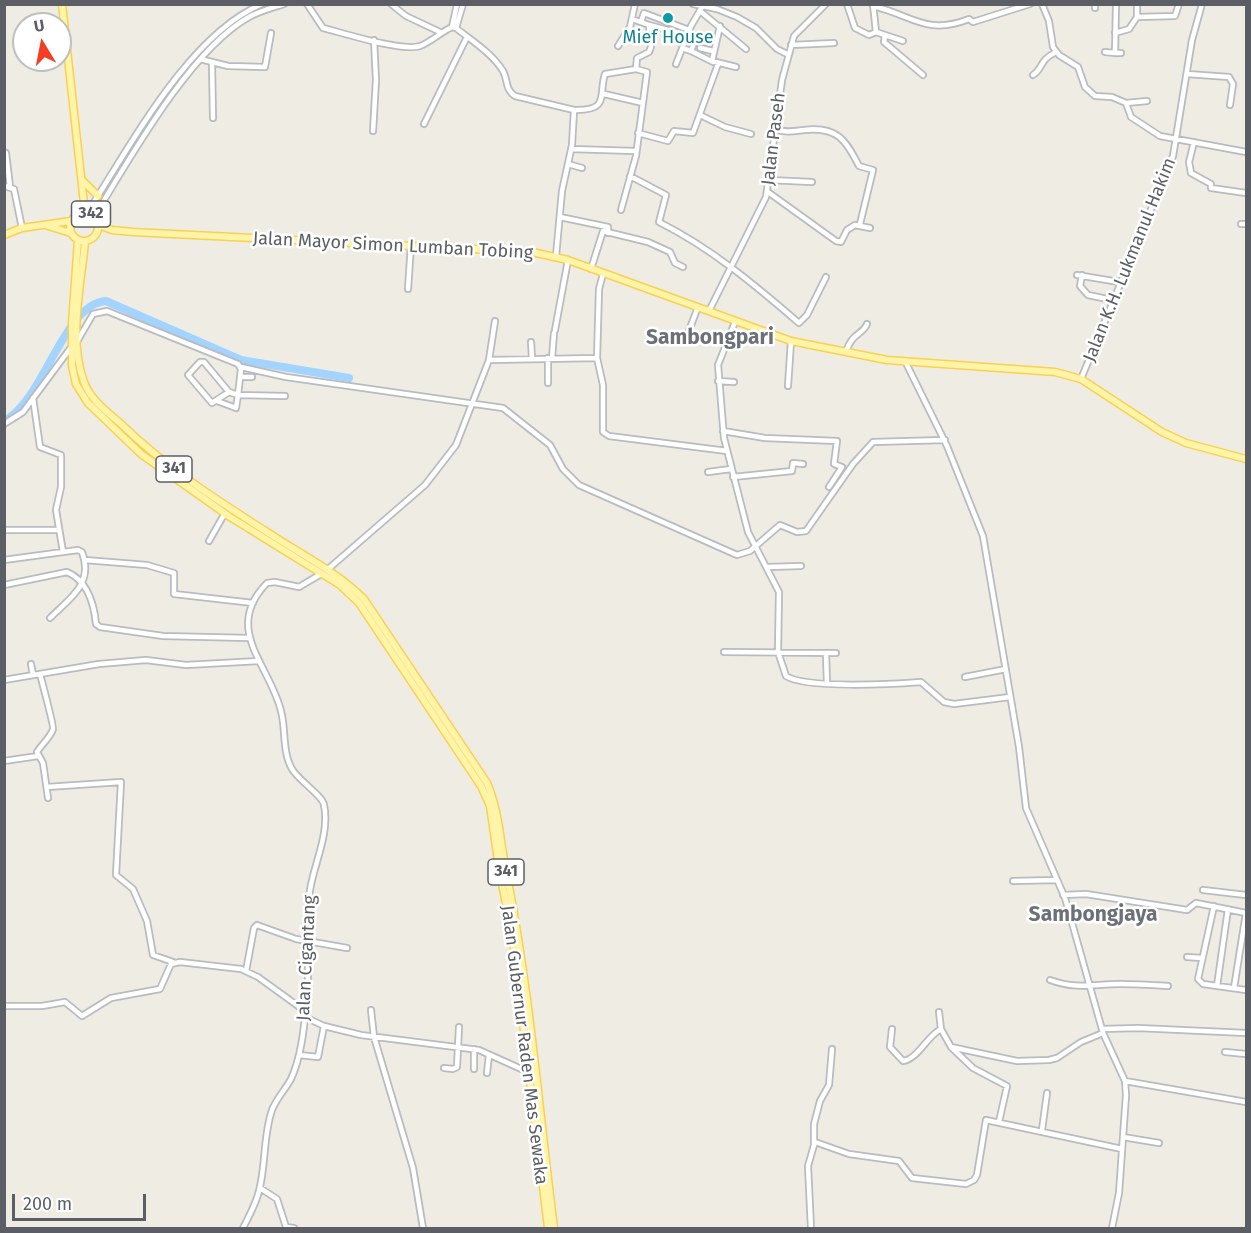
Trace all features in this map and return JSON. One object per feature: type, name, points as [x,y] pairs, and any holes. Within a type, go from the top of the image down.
[{"type":"main road","points":[[62,4],[86,213]]},
{"type":"main road","points":[[83,180],[98,196]]},
{"type":"main road","points":[[4,235],[22,228],[73,219],[84,197]]},
{"type":"main road","name":"342","points":[[86,213],[94,217],[99,225],[96,236],[85,242],[78,240],[71,233],[73,219],[86,213]]},
{"type":"main road","points":[[48,225],[71,233]]},
{"type":"main road","name":"Jalan Mayor Simon Lumban Tobing","points":[[99,225],[112,230],[532,252],[556,256],[791,341],[904,361],[1055,372],[1081,380],[1178,440],[1246,459]]},
{"type":"main road","name":"Jalan Mayor Simon Lumban Tobing","points":[[96,236],[112,230]]},
{"type":"main road","name":"341","points":[[78,240],[73,342],[76,384],[88,403],[141,454],[225,513],[247,523]]},
{"type":"main road","name":"341","points":[[74,324],[78,310],[76,301],[85,242]]},
{"type":"main road","name":"341","points":[[73,342],[84,384],[94,398],[148,451],[247,523],[324,572]]},
{"type":"main road","name":"Jalan Gubernur Raden Mas Sewaka","points":[[324,572],[344,580],[364,599],[388,642],[481,786],[490,806],[500,855],[529,1046],[548,1228]]},
{"type":"main road","name":"Jalan Gubernur Raden Mas Sewaka","points":[[529,1046],[528,1072],[546,1192],[555,1228]]},
{"type":"street","points":[[86,213],[169,86],[187,64],[247,12],[262,4]]},
{"type":"street","points":[[94,217],[174,91],[200,59],[221,36],[248,18],[284,4]]},
{"type":"street","points":[[307,4],[323,28],[403,46],[419,46],[440,32],[454,27],[463,4]]},
{"type":"street","points":[[392,4],[406,16],[440,32]]},
{"type":"street","points":[[454,27],[457,4]]},
{"type":"street","points":[[618,46],[632,19],[635,4]]},
{"type":"street","points":[[693,4],[746,49]]},
{"type":"street","name":"Jalan Paseh","points":[[709,311],[768,192],[787,54],[794,36],[826,4]]},
{"type":"street","points":[[847,4],[855,28],[869,35],[876,32],[903,41]]},
{"type":"street","points":[[876,32],[873,5],[913,21],[947,26],[969,18],[972,23],[1030,4]]},
{"type":"street","points":[[1042,4],[1049,21],[1053,47],[1056,52],[1078,67],[1085,87],[1095,96],[1126,103],[1147,101]]},
{"type":"street","points":[[1105,52],[1118,53],[1115,33],[1116,4]]},
{"type":"street","points":[[1115,33],[1129,29],[1137,16],[1137,4]]},
{"type":"street","points":[[1137,16],[1175,16],[1179,4]]},
{"type":"street","name":"Jalan K.H. Lukmanul Hakim","points":[[1081,380],[1168,166],[1176,139],[1202,4]]},
{"type":"street","points":[[676,64],[688,32],[701,9]]},
{"type":"street","points":[[701,9],[717,9],[736,17],[756,28],[777,49],[787,54]]},
{"type":"street","points":[[641,22],[644,13],[688,32]]},
{"type":"street","points":[[632,19],[649,25],[699,33],[691,51]]},
{"type":"street","points":[[636,69],[637,58],[649,52],[651,47],[649,25]]},
{"type":"street","points":[[638,133],[668,141],[674,131],[692,135],[715,63],[713,51],[720,26]]},
{"type":"street","points":[[454,27],[501,68],[508,92],[515,96],[574,110],[595,106],[604,94],[604,75],[636,69],[647,72],[635,152],[621,210]]},
{"type":"street","points":[[200,59],[212,64],[265,67],[271,33]]},
{"type":"street","points":[[885,35],[884,42],[907,58],[923,75]]},
{"type":"street","points":[[424,124],[467,37]]},
{"type":"street","points":[[373,131],[376,80],[374,40]]},
{"type":"street","points":[[791,45],[834,43]]},
{"type":"street","points":[[694,44],[715,63],[736,67]]},
{"type":"street","points":[[682,48],[691,51],[713,51]]},
{"type":"street","points":[[1033,75],[1038,72],[1043,59],[1056,52]]},
{"type":"street","points":[[212,64],[213,118]]},
{"type":"street","points":[[1187,74],[1229,76],[1233,84],[1230,105]]},
{"type":"street","points":[[169,86],[174,91]]},
{"type":"street","points":[[604,94],[643,102]]},
{"type":"street","points":[[1126,103],[1131,117],[1143,128],[1160,136],[1246,152]]},
{"type":"street","points":[[556,256],[574,110]]},
{"type":"street","points":[[700,115],[725,127],[750,134]]},
{"type":"street","points":[[775,129],[827,131],[835,134],[843,138],[859,166],[873,170],[860,224]]},
{"type":"street","points":[[1194,142],[1189,162],[1191,173],[1210,183],[1210,188],[1246,193]]},
{"type":"street","points":[[571,149],[635,152]]},
{"type":"street","points":[[6,153],[7,186],[17,195],[22,228]]},
{"type":"street","points":[[568,164],[582,168]]},
{"type":"street","points":[[630,176],[667,196],[659,222],[696,242],[731,267],[800,323],[807,315],[826,277]]},
{"type":"street","points":[[769,180],[812,182]]},
{"type":"street","points":[[768,192],[836,241],[841,242],[851,226],[860,224],[870,228]]},
{"type":"street","points":[[560,217],[608,227],[608,233]]},
{"type":"street","points":[[591,269],[602,232],[648,242],[670,252],[675,263],[683,267]]},
{"type":"street","points":[[408,289],[411,245]]},
{"type":"street","points":[[548,383],[554,332],[568,260]]},
{"type":"street","points":[[603,274],[599,289],[597,358],[603,385],[603,432],[609,436],[727,451]]},
{"type":"street","points":[[1112,300],[1087,295],[1080,286],[1079,275],[1119,282]]},
{"type":"street","points":[[685,341],[698,307]]},
{"type":"street","points":[[4,424],[17,418],[93,314],[107,311],[241,367],[286,377],[471,405],[491,406],[512,414],[550,445],[563,469],[579,485],[737,555],[746,553],[780,525],[797,532],[806,531],[843,467],[834,464],[837,441],[765,438],[723,431]]},
{"type":"street","points":[[85,560],[152,566],[174,573],[174,594],[253,603],[267,583],[275,582],[299,587],[324,572],[424,486],[456,445],[489,360],[495,321]]},
{"type":"street","points":[[735,322],[721,354],[718,381],[723,431],[748,532],[779,592],[778,652],[782,671],[790,679],[827,683],[921,682],[944,702],[954,704],[1010,697]]},
{"type":"street","points":[[846,352],[851,338],[867,324]]},
{"type":"street","points":[[788,386],[791,341]]},
{"type":"street","points":[[531,342],[532,358]]},
{"type":"street","points":[[489,360],[597,358]]},
{"type":"street","points":[[904,361],[945,440],[983,536],[1006,669],[1026,808],[1063,895],[1103,1031],[1125,1081],[1119,1193],[1112,1228]]},
{"type":"street","points":[[229,392],[212,403],[188,375],[200,362],[204,362],[229,392],[238,395],[285,396]]},
{"type":"street","points":[[217,401],[236,408],[241,367]]},
{"type":"street","points":[[241,377],[252,377]]},
{"type":"street","points":[[718,381],[734,382]]},
{"type":"street","points":[[33,397],[40,447],[42,450],[61,455],[62,479],[56,510],[63,552]]},
{"type":"street","points":[[829,487],[873,442],[945,440]]},
{"type":"street","points":[[733,477],[792,471],[794,463],[803,464]]},
{"type":"street","points":[[708,472],[731,469]]},
{"type":"street","points":[[209,541],[225,513]]},
{"type":"street","points":[[4,530],[59,530]]},
{"type":"street","points":[[4,560],[78,550],[85,560],[83,586],[50,618]]},
{"type":"street","points":[[767,567],[801,566]]},
{"type":"street","points":[[4,585],[64,572],[72,574],[83,586],[94,603],[96,624],[104,628],[164,636],[249,638]]},
{"type":"street","points":[[235,600],[237,592]]},
{"type":"street","name":"Jalan Cigantang","points":[[243,1228],[260,1188],[272,1109],[290,1081],[299,1055],[306,1011],[310,892],[320,849],[324,805],[322,799],[298,779],[288,762],[282,713],[276,693],[249,638],[247,621],[253,603]]},
{"type":"street","points":[[724,652],[836,653]]},
{"type":"street","points":[[826,654],[827,683]]},
{"type":"street","points":[[4,680],[99,664],[146,660],[186,665],[259,661]]},
{"type":"street","points":[[32,664],[33,675]]},
{"type":"street","points":[[965,677],[1006,669]]},
{"type":"street","points":[[40,674],[47,711],[53,722],[53,729],[38,750],[38,756],[43,761],[48,798]]},
{"type":"street","points":[[4,761],[38,756]]},
{"type":"street","points":[[47,787],[121,782],[116,875],[133,889],[147,921],[153,955],[173,962],[246,971],[306,1011]]},
{"type":"street","points":[[1013,881],[1057,880]]},
{"type":"street","points":[[1203,890],[1246,895]]},
{"type":"street","points":[[1063,895],[1086,894],[1187,910],[1194,903],[1246,913],[1234,988]]},
{"type":"street","points":[[1214,906],[1202,958],[1200,983],[1246,990]]},
{"type":"street","points":[[1217,986],[1228,909]]},
{"type":"street","points":[[246,971],[256,926],[264,926],[280,934],[309,942],[347,948]]},
{"type":"street","points":[[1187,957],[1202,958]]},
{"type":"street","points":[[4,1006],[42,1006],[65,1002],[82,1016],[117,995],[160,989],[173,962]]},
{"type":"street","points":[[1050,980],[1069,987],[1090,988],[1119,984],[1168,986]]},
{"type":"street","points":[[371,1010],[374,1036],[413,1168],[423,1228]]},
{"type":"street","points":[[939,1012],[941,1029],[951,1047],[973,1068],[1007,1086],[999,1122]]},
{"type":"street","points":[[305,1017],[324,1026],[374,1036],[474,1049],[528,1072]]},
{"type":"street","points":[[299,1055],[318,1057],[324,1026]]},
{"type":"street","points":[[444,1068],[456,1068],[459,1027]]},
{"type":"street","points":[[951,1047],[1017,1061],[1049,1060],[1057,1058],[1103,1031],[1138,1028],[1246,1033]]},
{"type":"street","points":[[892,1029],[890,1047],[903,1061],[911,1058],[931,1034],[941,1029]]},
{"type":"street","points":[[474,1049],[474,1069]]},
{"type":"street","points":[[811,1228],[808,1171],[815,1142],[814,1124],[820,1101],[829,1085],[832,1049]]},
{"type":"street","points":[[1225,1052],[1246,1054]]},
{"type":"street","points":[[487,1073],[489,1056]]},
{"type":"street","points":[[1125,1081],[1246,1102]]},
{"type":"street","points":[[1042,1130],[1047,1093]]},
{"type":"street","points":[[815,1142],[849,1154],[899,1161],[912,1178],[966,1184],[974,1180],[977,1174],[986,1121],[1042,1130],[1122,1149]]},
{"type":"street","points":[[1123,1137],[1159,1143]]},
{"type":"street","points":[[260,1188],[277,1199],[286,1227],[294,1228]]},
{"type":"waterway","points":[[4,421],[18,410],[31,394],[65,335],[78,318],[91,306],[106,301],[241,360],[349,378]]},
{"type":"place","name":"Mief House","points":[[668,18]]},
{"type":"district","name":"Sambongpari","points":[[710,338]]},
{"type":"district","name":"Sambongjaya","points":[[1093,915]]}]
